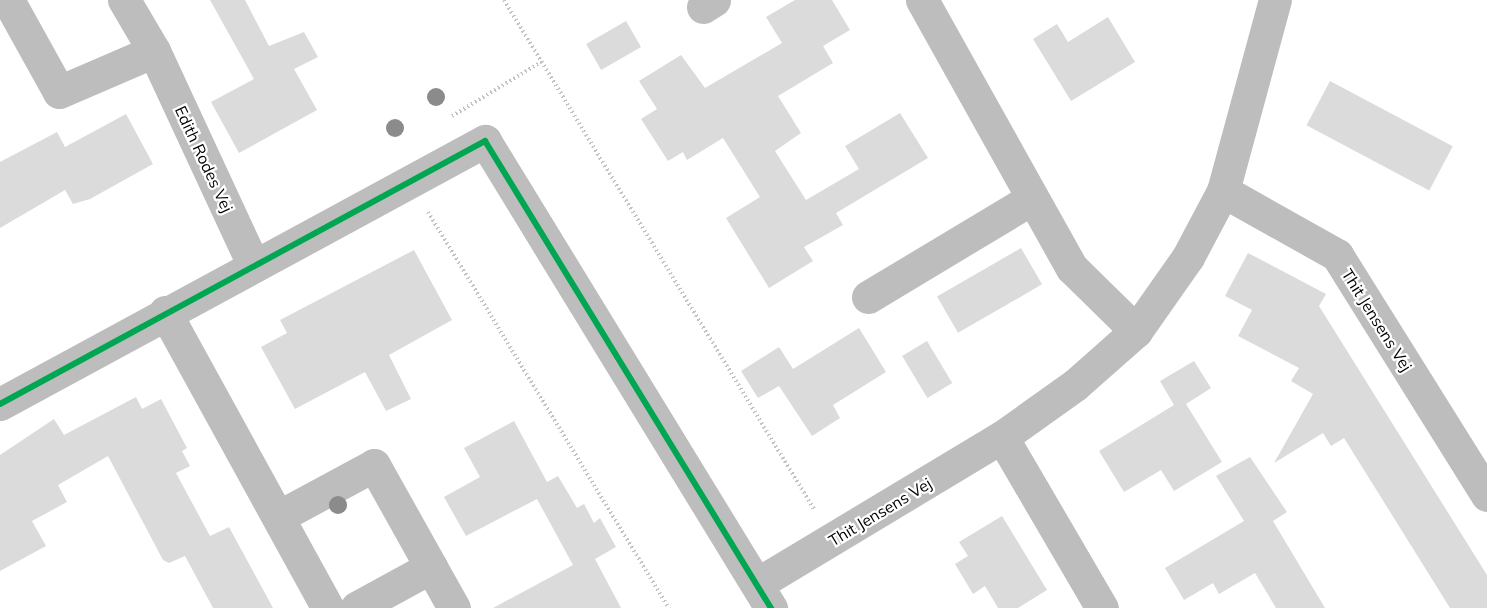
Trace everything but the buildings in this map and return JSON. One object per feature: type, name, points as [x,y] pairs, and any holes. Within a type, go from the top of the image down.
[{"type":"street","points":[[8,0],[59,92],[154,51]]},
{"type":"street","name":"Edith Rodes Vej","points":[[124,0],[154,51],[254,266]]},
{"type":"street","points":[[922,0],[1018,165],[1031,199],[1072,268],[1136,331]]},
{"type":"street","name":"Thit Jensens Vej","points":[[764,596],[833,541],[1002,437],[1076,385],[1136,331],[1188,257],[1222,191],[1275,0]]},
{"type":"street","points":[[0,404],[165,312],[485,141],[764,596]]},
{"type":"street","name":"Thit Jensens Vej","points":[[1222,191],[1337,255],[1487,495]]},
{"type":"street","points":[[868,297],[1031,199]]},
{"type":"street","points":[[165,312],[328,608]]},
{"type":"street","points":[[1002,437],[1102,608]]},
{"type":"street","points":[[278,517],[374,465],[453,608]]},
{"type":"street","points":[[356,608],[431,567]]},
{"type":"path","points":[[504,0],[833,541]]},
{"type":"path","points":[[441,122],[541,62]]},
{"type":"path","points":[[409,180],[669,608]]},
{"type":"transit line","points":[[0,404],[485,141],[771,608]]}]
